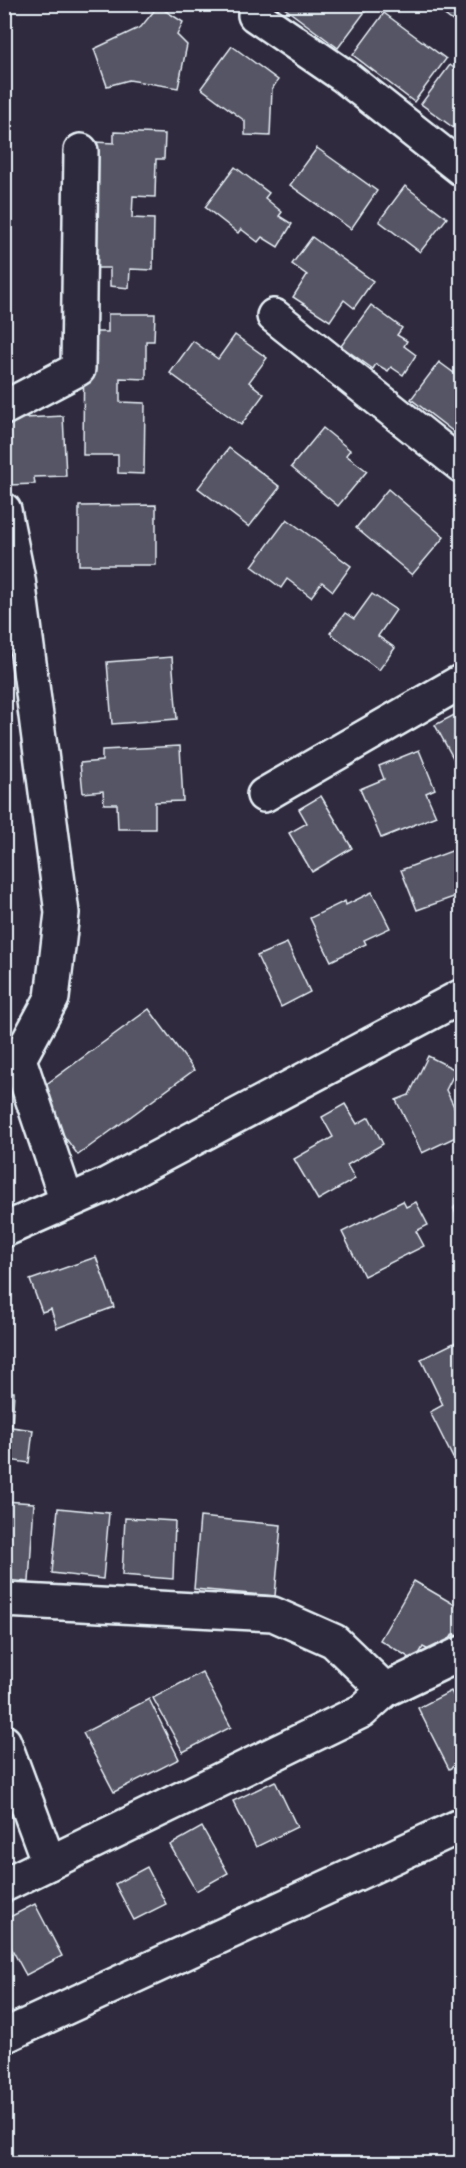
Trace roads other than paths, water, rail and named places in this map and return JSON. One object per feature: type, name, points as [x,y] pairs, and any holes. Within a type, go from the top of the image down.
[{"type":"street","points":[[255,15],[344,76],[462,169]]},
{"type":"street","points":[[4,408],[78,369],[81,151]]},
{"type":"street","points":[[274,316],[462,466]]},
{"type":"street","points":[[4,510],[18,579],[62,913],[52,998],[20,1059],[67,1202]]},
{"type":"street","points":[[264,795],[462,681]]},
{"type":"street","points":[[4,1230],[106,1185],[462,996]]},
{"type":"street","points":[[4,1600],[273,1614],[334,1641],[385,1690]]},
{"type":"street","points":[[4,1885],[362,1711],[385,1690],[462,1653]]},
{"type":"street","points":[[4,1742],[49,1863]]},
{"type":"street","points":[[4,2036],[462,1825]]}]
